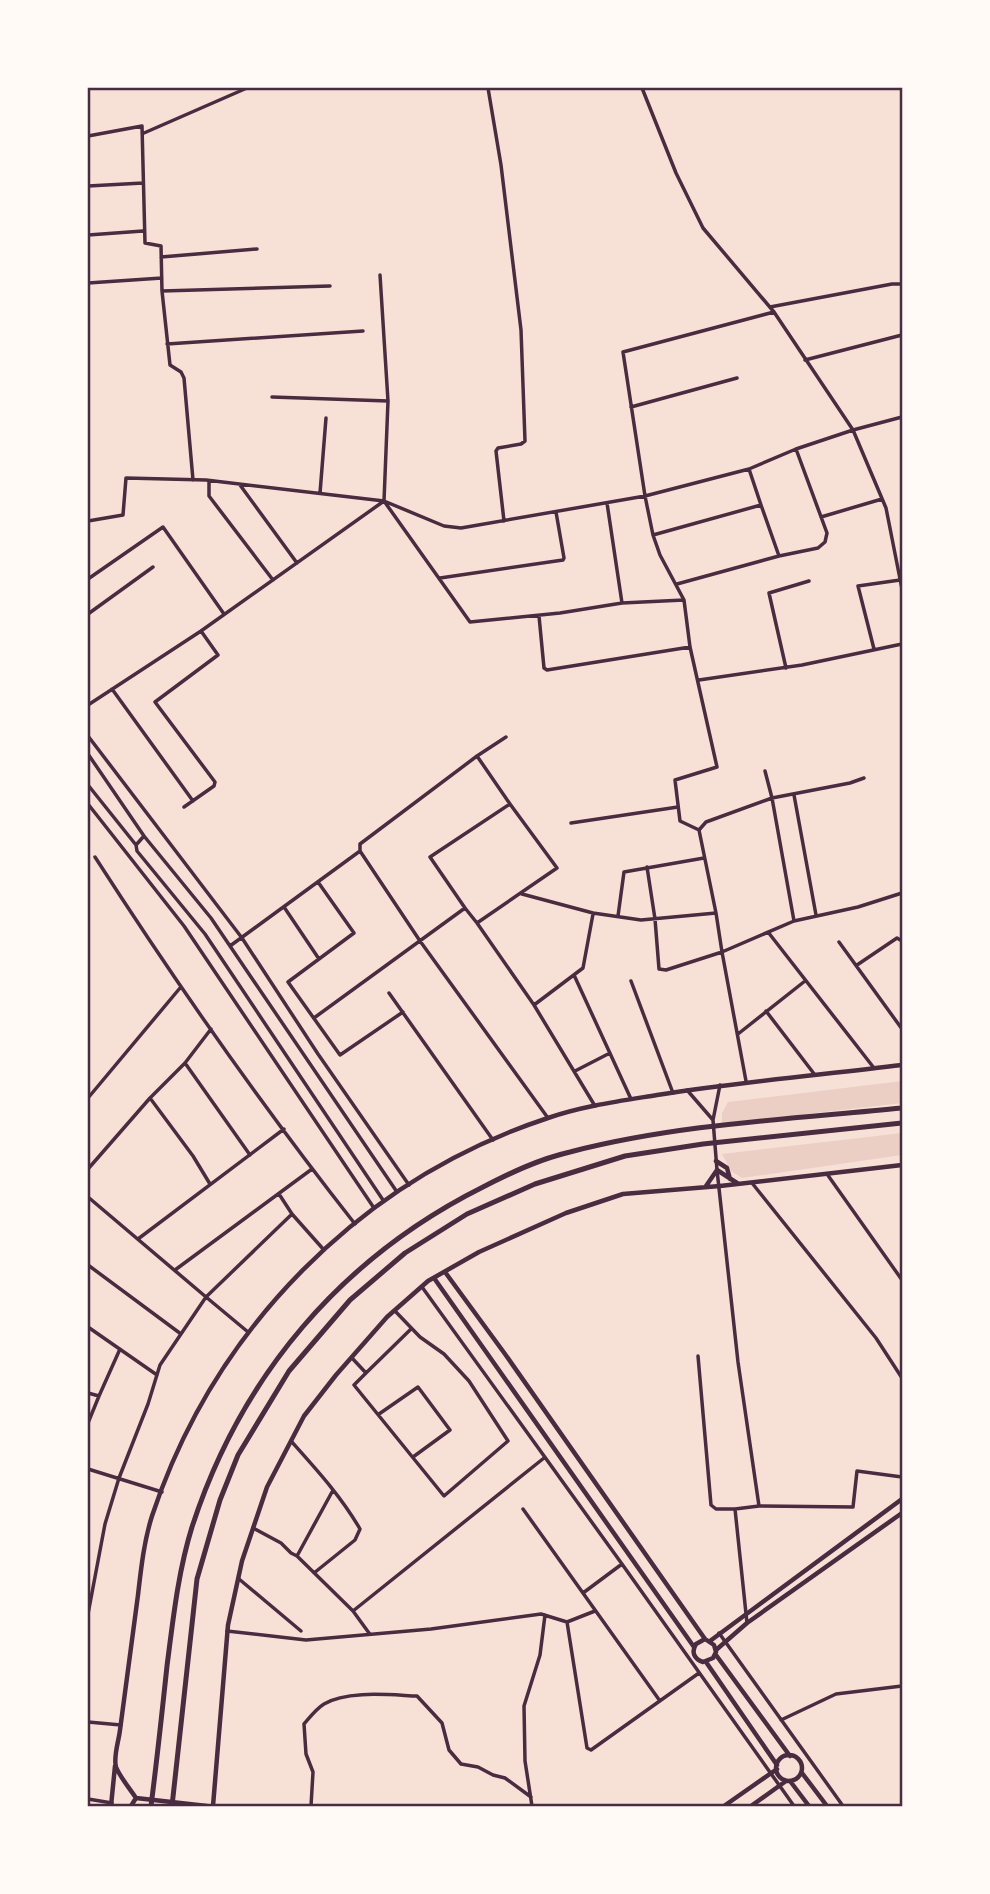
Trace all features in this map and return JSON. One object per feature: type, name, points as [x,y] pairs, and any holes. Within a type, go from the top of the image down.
[{"type":"highway","points":[[151,1807],[174,1606],[192,1528],[228,1440],[253,1393],[294,1336],[337,1288],[391,1242],[459,1199],[515,1171],[567,1152],[622,1140],[701,1129],[902,1108]]},
{"type":"highway","points":[[172,1807],[197,1579],[220,1500],[238,1455],[289,1371],[349,1300],[405,1253],[467,1214],[535,1184],[625,1156],[703,1144],[902,1123]]},
{"type":"street","points":[[144,133],[247,88]]},
{"type":"street","points":[[488,88],[519,316],[524,397],[525,441],[496,451],[504,521]]},
{"type":"street","points":[[642,88],[703,228],[774,312],[853,430],[886,508],[902,589]]},
{"type":"street","points":[[88,136],[142,126],[143,231],[145,243],[161,246],[167,344],[170,365],[184,377],[193,480]]},
{"type":"street","points":[[88,186],[143,183]]},
{"type":"street","points":[[88,235],[143,231]]},
{"type":"street","points":[[161,257],[257,249]]},
{"type":"street","points":[[380,275],[388,401],[384,501],[470,622],[622,603],[684,600]]},
{"type":"street","points":[[88,284],[162,278]]},
{"type":"street","points":[[770,307],[902,284]]},
{"type":"street","points":[[162,291],[330,286]]},
{"type":"street","points":[[699,830],[680,821],[675,780],[717,767],[690,647],[684,600],[660,555],[653,535],[623,352],[774,312]]},
{"type":"street","points":[[167,344],[363,331]]},
{"type":"street","points":[[805,360],[902,335]]},
{"type":"street","points":[[631,407],[737,377]]},
{"type":"street","points":[[272,397],[388,401]]},
{"type":"street","points":[[88,521],[123,515],[126,478],[209,481],[384,501],[444,526],[461,528],[645,496],[748,469],[796,449],[902,416]]},
{"type":"street","points":[[320,493],[326,418]]},
{"type":"street","points":[[677,584],[818,548],[825,542],[827,533],[796,449]]},
{"type":"street","points":[[748,469],[779,556]]},
{"type":"street","points":[[209,481],[209,496],[273,580]]},
{"type":"street","points":[[239,484],[297,562]]},
{"type":"street","points":[[821,517],[882,499]]},
{"type":"street","points":[[88,705],[201,631],[384,501]]},
{"type":"street","points":[[607,503],[622,603]]},
{"type":"street","points":[[653,535],[761,505]]},
{"type":"street","points":[[439,578],[563,560],[556,512]]},
{"type":"street","points":[[88,579],[163,527],[224,614]]},
{"type":"street","points":[[88,614],[153,567]]},
{"type":"street","points":[[874,650],[858,586],[902,580]]},
{"type":"street","points":[[786,668],[769,593],[809,581]]},
{"type":"street","points":[[539,615],[544,668],[547,670],[690,647]]},
{"type":"street","points":[[184,807],[214,786],[215,782],[155,702],[218,655],[201,631]]},
{"type":"street","points":[[699,680],[786,668],[902,644]]},
{"type":"street","points":[[112,689],[193,801]]},
{"type":"street","points":[[88,736],[242,938],[409,1185]]},
{"type":"street","points":[[506,737],[360,844],[360,851],[420,941],[548,1118]]},
{"type":"street","points":[[88,754],[144,836],[211,918],[397,1192]]},
{"type":"street","points":[[477,756],[557,867],[477,923]]},
{"type":"street","points":[[765,771],[794,921]]},
{"type":"street","points":[[699,830],[706,822],[772,798],[864,778]]},
{"type":"street","points":[[88,785],[136,845],[137,851],[205,934],[383,1200]]},
{"type":"street","points":[[794,794],[816,915]]},
{"type":"street","points":[[88,804],[184,926],[374,1208]]},
{"type":"street","points":[[510,804],[430,857],[534,1004],[595,1106]]},
{"type":"street","points":[[571,823],[678,807]]},
{"type":"street","points":[[699,830],[746,1081]]},
{"type":"street","points":[[136,845],[144,836]]},
{"type":"street","points":[[230,946],[360,851]]},
{"type":"street","points":[[94,857],[180,988],[355,1224]]},
{"type":"street","points":[[618,916],[624,872],[705,858]]},
{"type":"street","points":[[647,867],[659,969],[666,970],[722,952],[794,921],[858,907],[902,893]]},
{"type":"street","points":[[318,882],[354,933],[288,982],[340,1055],[403,1012]]},
{"type":"street","points":[[522,894],[593,913],[641,920],[716,913]]},
{"type":"street","points":[[284,907],[319,959]]},
{"type":"street","points":[[314,1018],[465,908]]},
{"type":"street","points":[[534,1004],[583,968],[593,913]]},
{"type":"street","points":[[768,932],[874,1068]]},
{"type":"street","points":[[857,966],[897,938],[902,941]]},
{"type":"street","points":[[839,942],[902,1029]]},
{"type":"street","points":[[573,975],[631,1099]]},
{"type":"street","points":[[631,981],[673,1093]]},
{"type":"street","points":[[738,1034],[805,981]]},
{"type":"street","points":[[88,1097],[180,988]]},
{"type":"street","points":[[389,993],[493,1140]]},
{"type":"street","points":[[766,1011],[815,1075]]},
{"type":"street","points":[[896,1018],[902,1016]]},
{"type":"street","points":[[88,1169],[150,1098],[185,1063],[211,1029]]},
{"type":"street","points":[[575,1071],[610,1053]]},
{"type":"street","points":[[185,1063],[250,1155]]},
{"type":"street","points":[[88,1799],[111,1805],[141,1566],[151,1518],[192,1418],[248,1332],[272,1302],[324,1250],[383,1200],[493,1140],[548,1118],[631,1099],[746,1081],[902,1065]]},
{"type":"street","points":[[720,1085],[713,1120],[716,1161],[738,1362],[760,1506]]},
{"type":"street","points":[[687,1090],[713,1120]]},
{"type":"street","points":[[150,1098],[211,1184]]},
{"type":"street","points":[[138,1239],[284,1129]]},
{"type":"street","points":[[716,1161],[727,1168],[730,1179]]},
{"type":"street","points":[[213,1807],[228,1631],[242,1561],[267,1487],[304,1416],[352,1357],[395,1311],[434,1278],[521,1231],[623,1194],[902,1165]]},
{"type":"street","points":[[174,1270],[312,1169]]},
{"type":"street","points":[[717,1170],[738,1183]]},
{"type":"street","points":[[705,1187],[717,1170]]},
{"type":"street","points":[[827,1174],[902,1280]]},
{"type":"street","points":[[751,1181],[876,1338],[902,1378]]},
{"type":"street","points":[[279,1194],[292,1214],[324,1250]]},
{"type":"street","points":[[88,1197],[248,1332]]},
{"type":"street","points":[[88,1614],[105,1524],[160,1365],[206,1297],[292,1214]]},
{"type":"street","points":[[88,1265],[181,1334]]},
{"type":"street","points":[[445,1272],[790,1756],[800,1762],[801,1772],[827,1807]]},
{"type":"street","points":[[434,1278],[694,1647],[696,1658],[705,1662],[777,1767],[779,1776],[788,1781],[809,1807]]},
{"type":"street","points":[[422,1287],[794,1807]]},
{"type":"street","points":[[395,1311],[411,1329],[419,1338],[444,1354],[469,1381],[508,1441],[444,1496],[354,1385],[411,1329]]},
{"type":"street","points":[[88,1327],[157,1375]]},
{"type":"street","points":[[88,1423],[120,1349]]},
{"type":"street","points":[[698,1356],[711,1505],[716,1509],[760,1506],[853,1507],[857,1471],[902,1477]]},
{"type":"street","points":[[352,1357],[366,1373]]},
{"type":"street","points":[[379,1414],[418,1387],[450,1430],[413,1457]]},
{"type":"street","points":[[88,1393],[99,1396]]},
{"type":"street","points":[[291,1441],[327,1481],[332,1492],[355,1520],[359,1532],[355,1540],[314,1573]]},
{"type":"street","points":[[353,1611],[544,1458]]},
{"type":"street","points":[[88,1469],[162,1492]]},
{"type":"street","points":[[298,1556],[332,1492]]},
{"type":"street","points":[[694,1647],[698,1641],[708,1640],[719,1633],[902,1499]]},
{"type":"street","points":[[523,1509],[660,1700]]},
{"type":"street","points":[[735,1509],[747,1623]]},
{"type":"street","points":[[705,1662],[713,1658],[715,1652],[747,1623],[902,1513]]},
{"type":"street","points":[[253,1528],[298,1556],[353,1611],[369,1633]]},
{"type":"street","points":[[583,1593],[622,1564]]},
{"type":"street","points":[[88,1579],[94,1581]]},
{"type":"street","points":[[239,1579],[301,1632]]},
{"type":"street","points":[[228,1631],[306,1640],[545,1615],[567,1622],[595,1611]]},
{"type":"street","points":[[532,1807],[526,1761],[524,1706],[540,1655],[545,1615]]},
{"type":"street","points":[[567,1622],[587,1748],[592,1750],[699,1673]]},
{"type":"street","points":[[719,1633],[843,1807]]},
{"type":"street","points":[[781,1720],[836,1694],[902,1686]]},
{"type":"street","points":[[311,1807],[313,1772],[306,1754],[304,1724],[325,1703],[375,1694],[418,1696],[442,1723],[449,1750],[461,1764],[478,1767],[505,1778],[531,1797]]},
{"type":"street","points":[[88,1722],[121,1725]]},
{"type":"street","points":[[724,1807],[770,1773],[782,1758],[790,1756]]},
{"type":"street","points":[[115,1765],[136,1798]]},
{"type":"street","points":[[751,1807],[779,1786],[798,1778],[801,1772]]},
{"type":"street","points":[[131,1807],[136,1798]]},
{"type":"street","points":[[136,1798],[207,1807]]},
{"type":"shaded area","points":[[902,1081],[902,1103],[722,1124],[722,1113],[728,1102]]},
{"type":"shaded area","points":[[902,1133],[902,1155],[742,1178],[731,1171],[722,1154]]}]
